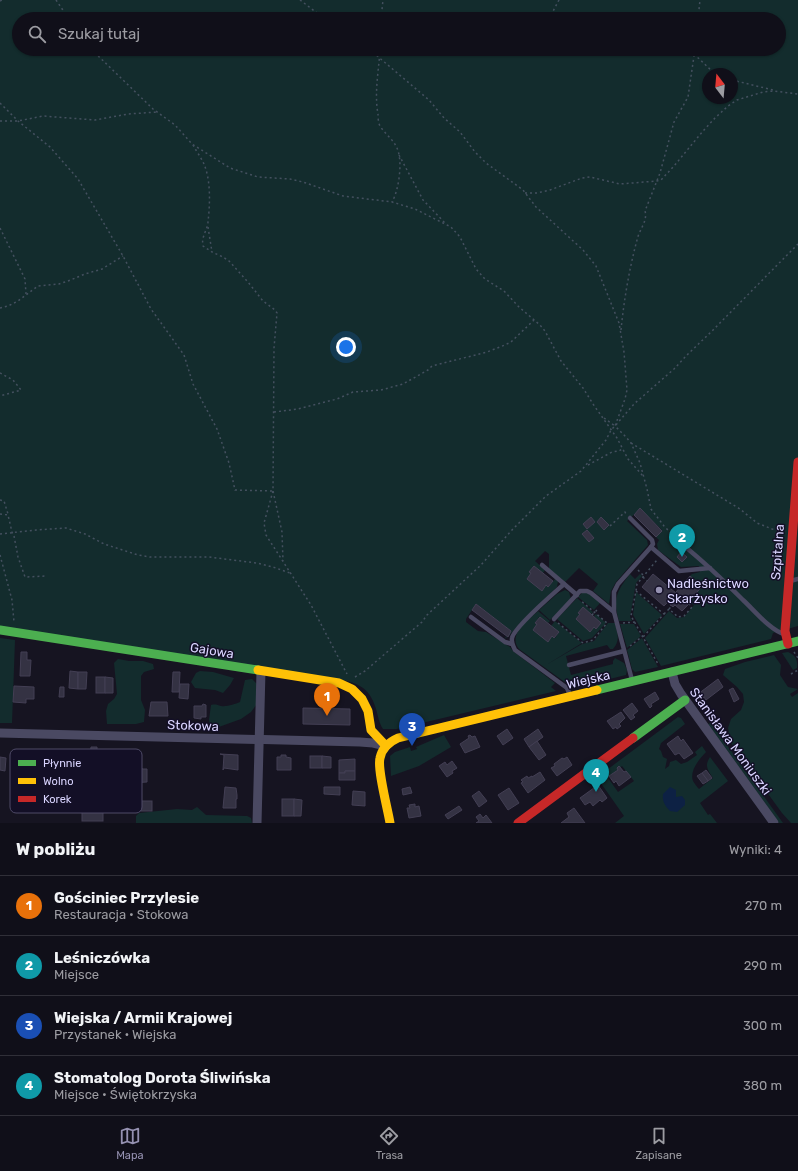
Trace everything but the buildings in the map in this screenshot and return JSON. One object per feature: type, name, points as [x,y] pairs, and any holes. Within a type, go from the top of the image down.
[{"type":"street","name":"Szpitalna","points":[[788,644],[786,634],[788,582],[798,462]]},
{"type":"street","name":"Gajowa","points":[[0,630],[339,683],[352,689],[362,699],[368,711],[371,730],[386,746]]},
{"type":"street","name":"Wiejska","points":[[386,746],[393,740],[402,736],[798,641]]},
{"type":"street","points":[[257,823],[261,671]]},
{"type":"street","name":"Stanisława Moniuszki","points":[[672,672],[678,689],[685,700],[774,823]]},
{"type":"street","points":[[518,823],[685,700]]},
{"type":"street","name":"Stokowa","points":[[0,733],[360,742],[386,746]]},
{"type":"street","points":[[386,746],[380,756],[378,764],[390,823]]},
{"type":"lane","points":[[630,518],[652,540],[653,544],[618,584],[614,592],[614,612],[632,682]]},
{"type":"lane","points":[[683,545],[710,568],[761,618],[779,632],[786,634]]},
{"type":"lane","points":[[651,547],[679,571],[710,568]]},
{"type":"lane","points":[[542,565],[576,596]]},
{"type":"lane","points":[[788,582],[798,579]]},
{"type":"lane","points":[[564,584],[517,628],[512,638],[512,644],[515,650],[567,688],[571,696]]},
{"type":"lane","points":[[554,619],[580,591],[587,591],[591,593],[614,612]]},
{"type":"lane","points":[[471,617],[505,642],[512,644]]},
{"type":"lane","points":[[569,665],[624,651]]},
{"type":"path","points":[[56,0],[64,12]]},
{"type":"path","points":[[300,0],[316,12]]},
{"type":"path","points":[[381,12],[382,0]]},
{"type":"path","points":[[553,12],[559,0]]},
{"type":"path","points":[[699,12],[700,0]]},
{"type":"path","points":[[98,56],[158,112],[175,125],[192,144],[206,171],[209,201],[207,225],[202,242],[203,246],[212,252],[223,256],[229,261],[264,301],[275,310],[277,319],[274,336],[273,491],[282,532],[283,561]]},
{"type":"path","points":[[621,332],[627,282],[638,234],[647,216],[645,211],[657,181],[674,122],[688,97],[694,56]]},
{"type":"path","points":[[696,56],[709,68]]},
{"type":"path","points":[[379,58],[376,96],[380,125],[390,137],[423,200],[446,224]]},
{"type":"path","points":[[379,58],[429,100],[444,118],[460,132],[486,164],[502,174],[525,193],[536,207],[583,250],[596,266],[621,332],[624,352],[627,390],[615,426]]},
{"type":"path","points":[[738,82],[783,93]]},
{"type":"path","points":[[525,193],[537,193],[550,190],[582,178],[590,177],[620,184],[661,180],[703,131],[728,106],[737,100],[763,92],[798,94]]},
{"type":"path","points":[[0,103],[18,121],[50,147],[78,179],[123,256],[151,309],[184,355],[193,384],[218,430],[229,463],[235,490],[273,491]]},
{"type":"path","points":[[0,121],[18,121],[43,116],[95,120],[128,114],[158,112]]},
{"type":"path","points":[[192,144],[234,170],[258,176],[290,179],[303,182],[344,196],[392,202],[415,209],[451,227],[460,237],[476,269],[485,279],[504,291],[545,331],[561,361],[583,388],[603,417],[628,459],[643,476]]},
{"type":"path","points":[[392,202],[395,196],[399,177],[398,154]]},
{"type":"path","points":[[207,225],[212,252]]},
{"type":"path","points":[[0,228],[25,279],[26,294]]},
{"type":"path","points":[[587,466],[592,457],[606,440],[611,430],[634,404],[674,369],[709,335],[798,244]]},
{"type":"path","points":[[0,308],[18,301],[38,286],[59,284],[102,269],[123,256]]},
{"type":"path","points":[[274,412],[298,409],[337,399],[353,392],[381,390],[404,384],[428,370],[432,366],[487,352],[512,342],[534,320]]},
{"type":"path","points":[[0,373],[13,380],[21,390],[0,396]]},
{"type":"path","points":[[603,417],[626,436],[631,443],[640,464],[651,509],[664,526],[683,545]]},
{"type":"path","points":[[631,443],[740,509],[757,522],[772,529],[792,534]]},
{"type":"path","points":[[273,491],[264,523],[266,535],[311,605],[349,680],[365,671],[422,622],[427,615],[481,565],[534,507],[550,493],[587,466],[612,452],[622,449]]},
{"type":"path","points":[[0,497],[5,503],[18,557],[25,577],[46,576]]},
{"type":"path","points":[[610,526],[625,512],[630,518]]},
{"type":"path","points":[[0,514],[8,515]]},
{"type":"path","points":[[0,534],[66,528],[85,534],[104,544],[138,555],[150,557],[209,557],[257,563],[290,573]]},
{"type":"path","points":[[0,555],[12,600],[15,632]]},
{"type":"path","points":[[660,666],[631,616],[637,584],[661,556]]},
{"type":"path","points":[[643,577],[647,581]]},
{"type":"path","points":[[636,591],[664,614]]},
{"type":"path","points":[[554,619],[583,643],[593,640],[607,622],[576,596]]},
{"type":"path","points":[[592,615],[603,603]]},
{"type":"path","points":[[668,609],[678,617],[684,616],[692,607],[689,604]]},
{"type":"path","points":[[624,651],[643,637],[672,606]]},
{"type":"path","points":[[617,623],[635,622]]},
{"type":"path","points":[[791,674],[798,670]]},
{"type":"green space","points":[[0,0],[798,0],[798,626],[773,633],[771,639],[661,666],[645,638],[669,611],[677,618],[684,617],[694,605],[690,603],[690,601],[702,587],[690,576],[700,572],[699,566],[681,567],[658,550],[657,544],[659,540],[656,537],[662,530],[640,509],[627,521],[647,540],[648,545],[616,582],[611,591],[609,604],[593,591],[598,584],[579,568],[565,582],[549,569],[549,554],[545,551],[535,561],[545,570],[543,573],[529,572],[531,573],[527,579],[542,590],[546,585],[548,587],[555,579],[558,581],[557,587],[520,623],[509,636],[504,639],[511,631],[476,604],[466,619],[466,622],[478,631],[486,632],[510,647],[513,651],[555,683],[551,687],[556,691],[397,729],[383,729],[370,695],[361,686],[342,680],[0,629]]},
{"type":"green space","points":[[630,574],[635,579],[640,574],[642,576],[636,583],[630,617],[632,621],[619,621],[616,607],[617,596]]},
{"type":"green space","points":[[565,590],[569,592],[571,599],[550,620],[539,610],[557,594]]},
{"type":"green space","points":[[636,592],[662,615],[644,634],[633,615]]},
{"type":"green space","points":[[582,593],[589,593],[600,603],[594,610],[578,597]]},
{"type":"green space","points":[[577,598],[593,612],[591,614],[583,607],[578,613],[580,614],[576,619],[590,632],[594,627],[596,629],[601,623],[594,616],[596,614],[606,623],[592,638],[583,641],[557,619]]},
{"type":"green space","points":[[538,611],[550,621],[548,623],[539,617],[533,630],[548,641],[552,636],[555,638],[559,632],[551,626],[555,621],[582,643],[546,665],[582,644],[594,641],[608,623],[615,623],[618,639],[613,649],[610,649],[607,645],[566,656],[571,675],[613,664],[615,658],[624,663],[627,670],[626,675],[573,688],[519,649],[516,643],[517,633]]},
{"type":"green space","points":[[620,624],[634,624],[641,636],[627,648]]},
{"type":"green space","points":[[0,638],[15,640],[12,723],[0,723]]},
{"type":"green space","points":[[642,638],[658,667],[635,672],[632,669],[627,650]]},
{"type":"green space","points":[[788,652],[794,656],[796,660],[797,668],[793,670],[782,653]]},
{"type":"green space","points":[[774,655],[781,665],[780,675],[788,687],[798,689],[790,694],[792,697],[798,693],[798,823],[791,823],[782,813],[731,743],[728,728],[731,719],[741,710],[744,702],[743,694],[723,675],[725,669],[745,662]]},
{"type":"green space","points":[[118,659],[143,661],[153,664],[154,669],[144,672],[141,676],[141,700],[145,710],[144,722],[136,724],[107,724],[106,711],[108,704],[117,694],[114,663]]},
{"type":"green space","points":[[200,671],[213,672],[234,678],[223,693],[215,690],[195,688],[191,682],[196,673]]},
{"type":"green space","points":[[252,679],[257,684],[257,704],[251,712],[241,719],[216,728],[210,726],[209,720],[211,705],[226,706],[240,702],[245,680]]},
{"type":"green space","points":[[678,717],[681,718],[685,724],[661,743],[659,749],[663,757],[667,759],[665,769],[669,766],[670,762],[676,760],[681,764],[687,762],[697,755],[695,752],[702,746],[706,752],[698,761],[692,773],[693,781],[699,789],[713,778],[707,765],[710,757],[728,781],[700,803],[708,815],[710,814],[717,823],[615,823],[624,816],[598,779],[605,774],[604,772]],"holes":[[[622,766],[634,781],[618,792],[608,778]]]},
{"type":"green space","points":[[711,723],[783,823],[779,823],[708,724]]},
{"type":"green space","points":[[444,735],[451,747],[419,766],[391,776],[390,756],[395,752],[410,747],[411,751],[417,749],[416,747]]},
{"type":"green space","points":[[197,807],[206,815],[247,816],[251,818],[252,823],[136,823],[136,816],[139,813],[177,809],[192,810]]},
{"type":"water","points":[[670,787],[676,790],[676,797],[682,796],[685,800],[685,805],[677,812],[670,811],[663,801],[663,794]]},
{"type":"traffic: fast","points":[[0,630],[258,670]]},
{"type":"traffic: fast","points":[[597,690],[798,641]]},
{"type":"traffic: fast","points":[[633,738],[685,700]]},
{"type":"traffic: slow","points":[[258,670],[339,683],[352,689],[362,699],[368,711],[371,730],[386,746]]},
{"type":"traffic: slow","points":[[390,823],[379,763],[382,751],[392,741],[398,738],[597,690]]},
{"type":"traffic: jam","points":[[788,644],[785,631],[798,462]]},
{"type":"traffic: jam","points":[[518,823],[633,738]]},
{"type":"place","name":"Leśniczówka","points":[[682,557]]},
{"type":"place","name":"Nadleśnictwo Skarżysko","points":[[659,590]]},
{"type":"place","name":"Gościniec Przylesie","points":[[327,716]]},
{"type":"place","name":"Wiejska / Armii Krajowej","points":[[412,746]]},
{"type":"place","name":"Stomatolog Dorota Śliwińska","points":[[596,792]]}]
